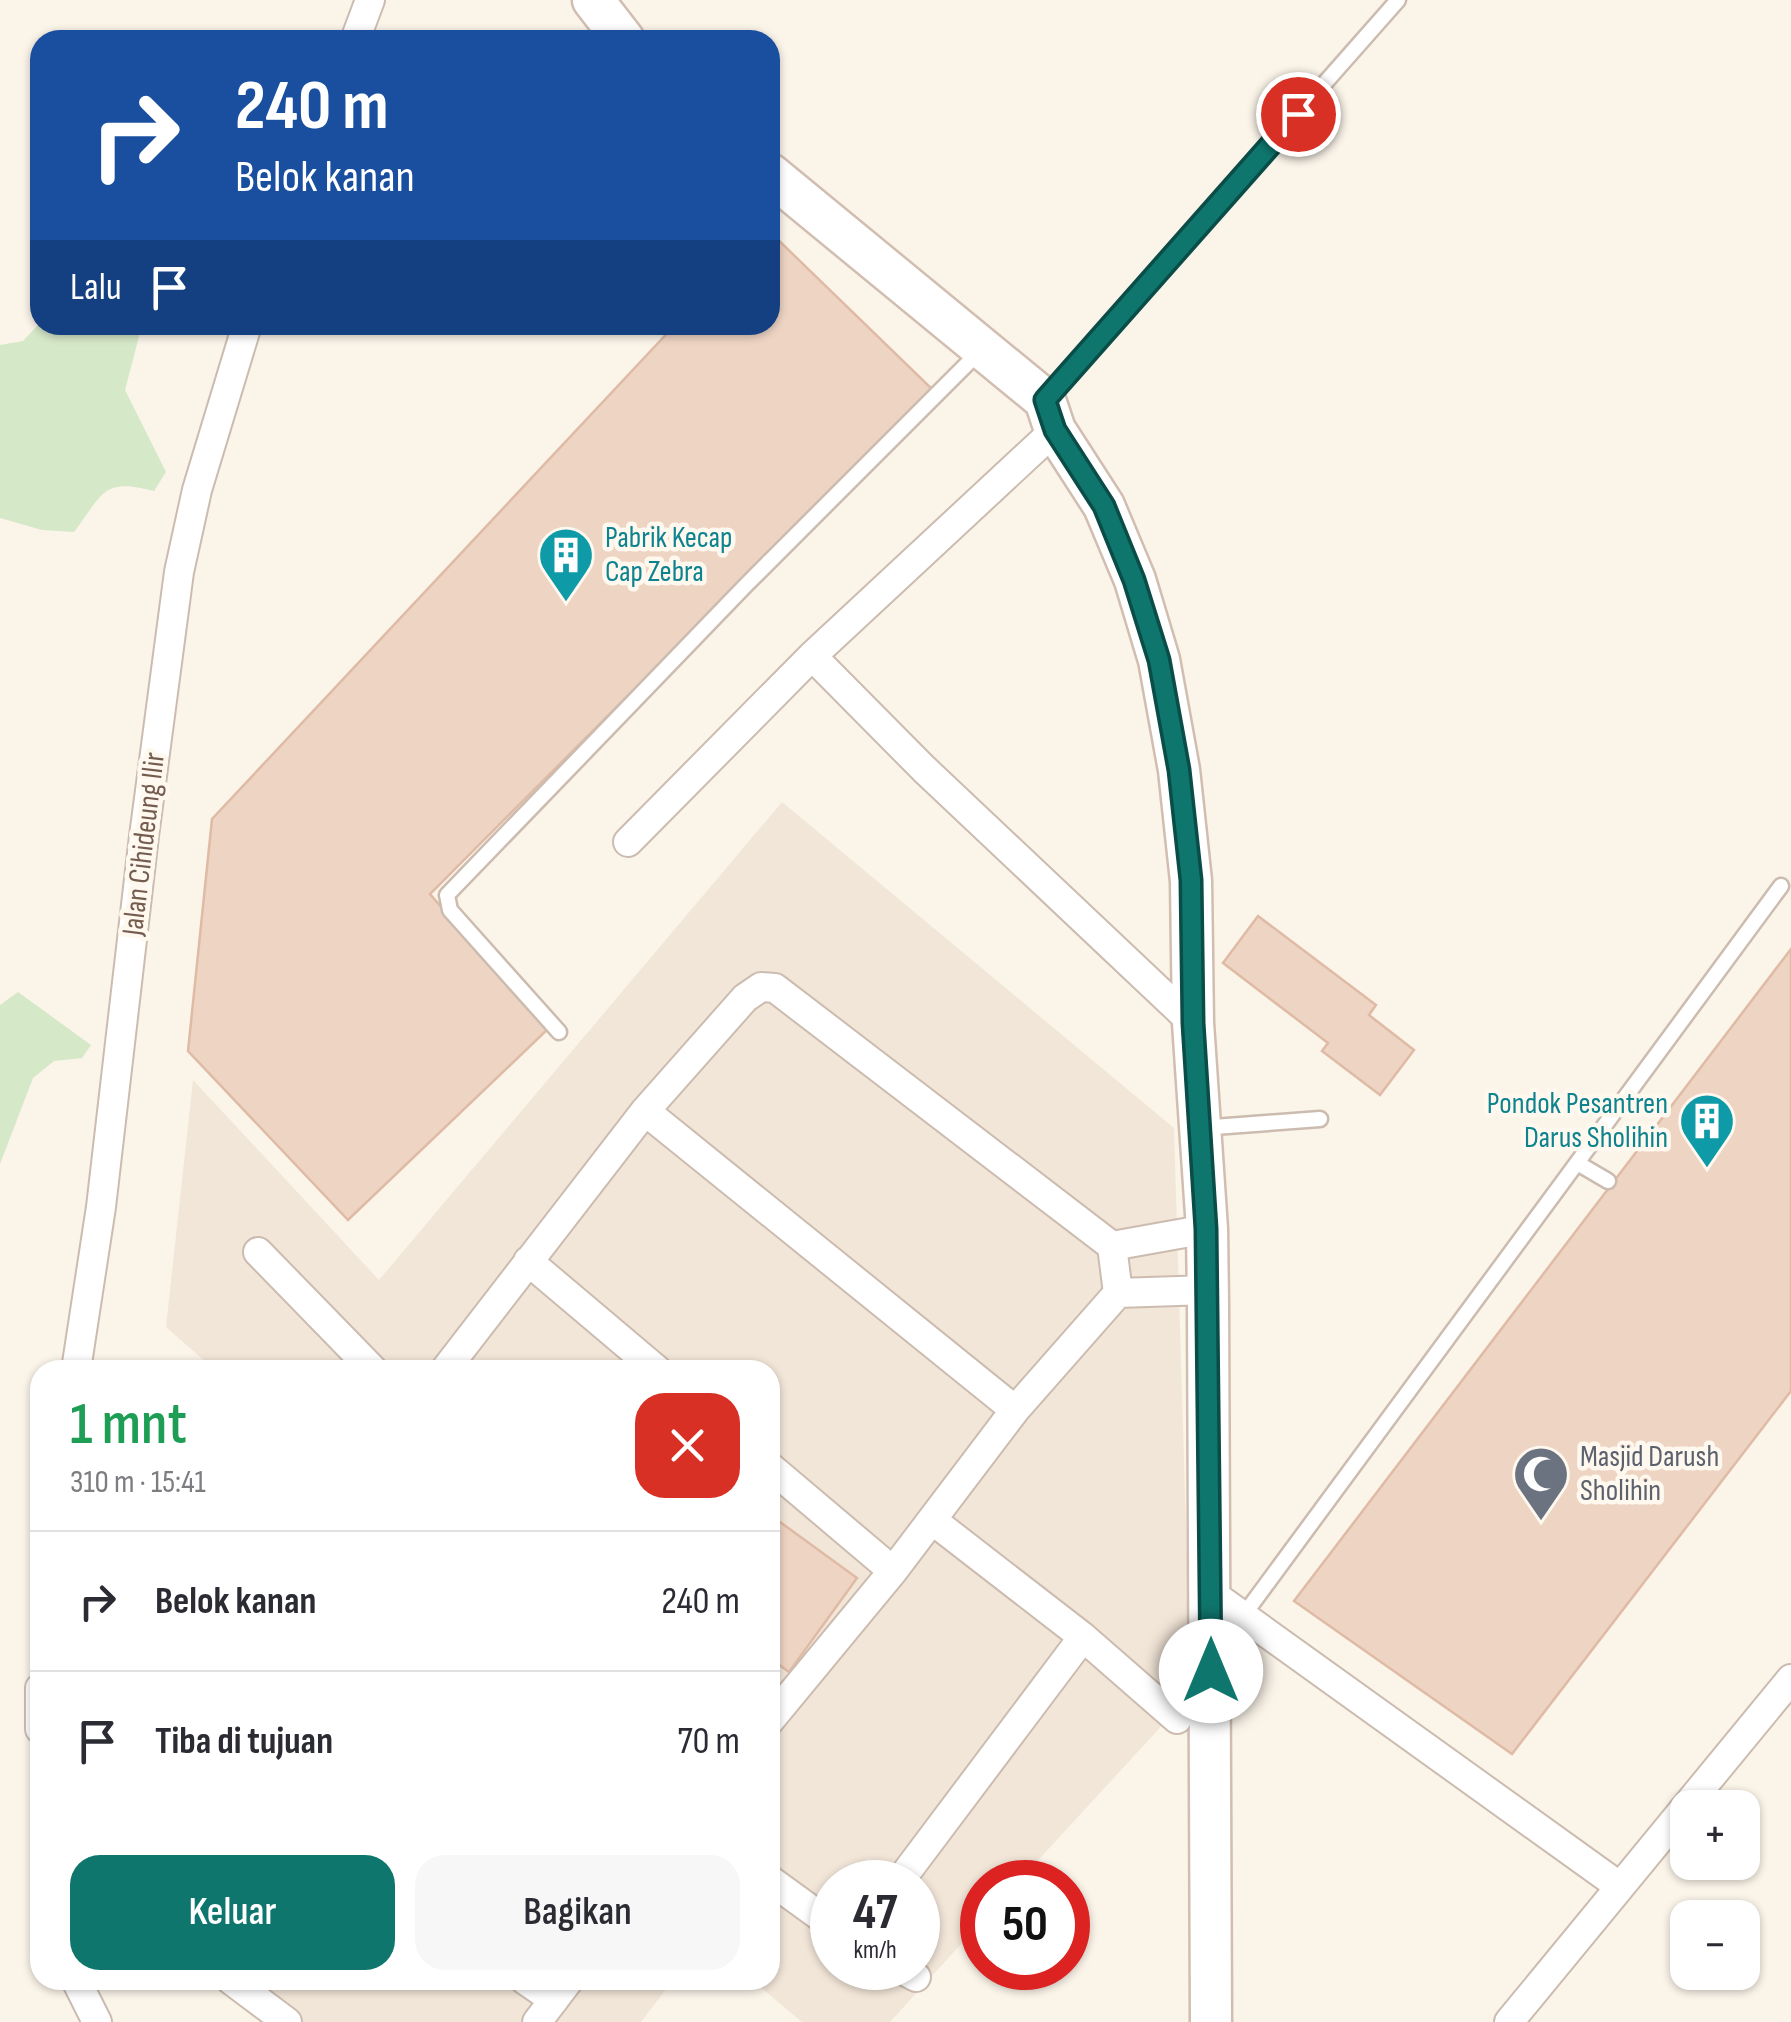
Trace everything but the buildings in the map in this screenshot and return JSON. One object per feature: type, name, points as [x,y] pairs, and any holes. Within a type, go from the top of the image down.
[{"type":"main road","points":[[593,0],[616,30]]},
{"type":"main road","points":[[780,182],[981,349],[1050,415],[1104,506],[1134,580],[1159,660],[1179,770],[1191,880],[1193,1023],[1206,1229],[1211,1593],[1210,2022]]},
{"type":"street","points":[[359,30],[370,0]]},
{"type":"street","name":"Jalan Cihideung Ilir","points":[[78,1360],[101,1207],[179,572],[197,490],[245,335]]},
{"type":"street","points":[[628,842],[1050,415]]},
{"type":"street","points":[[812,656],[924,769],[1193,1023]]},
{"type":"street","points":[[452,1360],[644,1111],[744,998],[760,988],[774,988],[1112,1246],[1118,1292]]},
{"type":"street","points":[[644,1111],[1015,1410]]},
{"type":"street","points":[[1112,1246],[1206,1229]]},
{"type":"street","points":[[258,1252],[363,1360]]},
{"type":"street","points":[[528,1260],[645,1360]]},
{"type":"street","points":[[780,1708],[893,1571],[1015,1410],[1118,1292],[1208,1290]]},
{"type":"street","points":[[780,1475],[893,1571]]},
{"type":"street","points":[[932,1520],[1083,1637],[1177,1718]]},
{"type":"street","points":[[1211,1593],[1619,1886]]},
{"type":"street","points":[[916,1860],[1083,1637]]},
{"type":"street","points":[[1509,2022],[1791,1678]]},
{"type":"street","points":[[780,1887],[810,1909]]},
{"type":"street","points":[[81,1990],[97,2022]]},
{"type":"street","points":[[244,1990],[287,2022]]},
{"type":"lane","points":[[1050,415],[1398,0]]},
{"type":"lane","points":[[559,1032],[450,910],[447,895],[981,349]]},
{"type":"lane","points":[[1243,1616],[1782,886]]},
{"type":"lane","points":[[1199,1128],[1320,1119]]},
{"type":"lane","points":[[1578,1164],[1608,1181]]},
{"type":"shaded area","points":[[782,802],[1174,1128],[1191,1694],[1038,1860],[960,1860],[960,1945],[940,1967],[940,1860],[810,1860],[810,1990],[919,1990],[890,2022],[802,2022],[764,1990],[780,1990],[780,1360],[204,1360],[166,1327],[193,1080],[379,1280]]},
{"type":"shaded area","points":[[271,1990],[665,1990],[641,2022],[276,2022]]},
{"type":"green space","points":[[30,334],[139,335],[125,390],[166,472],[154,491],[124,486],[105,492],[74,532],[42,530],[0,518],[0,345],[23,341]]},
{"type":"green space","points":[[18,992],[91,1045],[82,1058],[54,1061],[33,1078],[0,1164],[0,1005]]},
{"type":"place","name":"Pabrik Kecap Cap Zebra","points":[[566,604]]},
{"type":"place","name":"Pondok Pesantren Darus Sholihin","points":[[1707,1170]]},
{"type":"place","name":"Masjid Darush Sholihin","points":[[1541,1523]]},
{"type":"route","points":[[1211,1671],[1206,1229],[1193,1023],[1191,880],[1179,770],[1159,660],[1134,580],[1104,506],[1055,430],[1045,400],[1298,114]]}]
